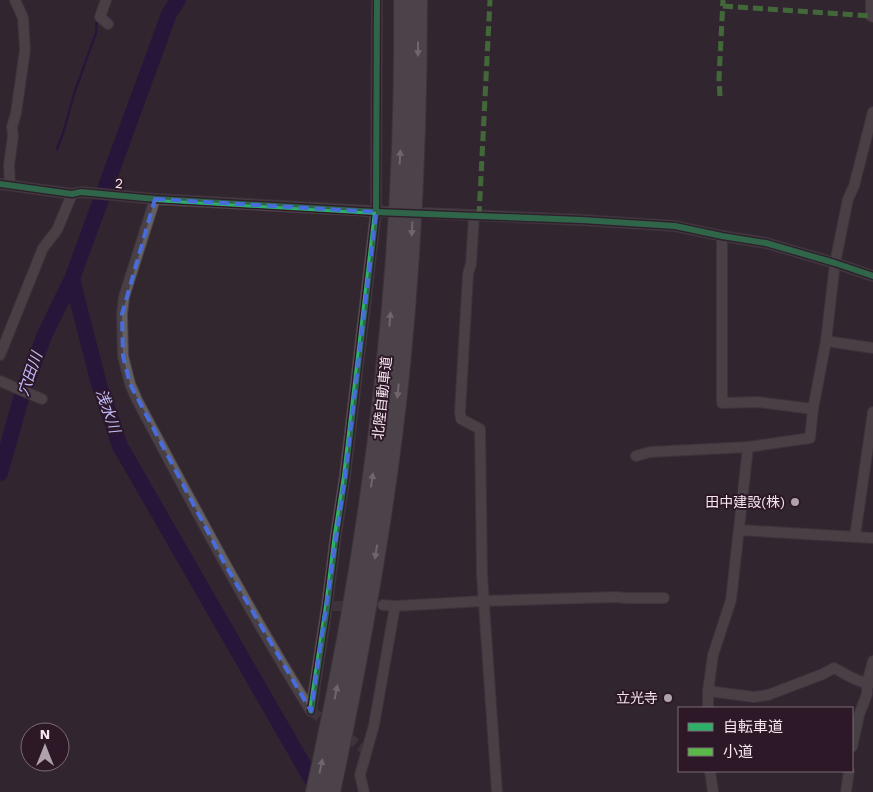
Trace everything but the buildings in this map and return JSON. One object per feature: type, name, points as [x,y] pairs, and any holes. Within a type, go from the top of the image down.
[{"type":"highway","name":"北陸自動車道","points":[[315,792],[327,740],[361,551],[386,363],[396,241],[401,142],[403,0]]},
{"type":"highway","name":"北陸自動車道","points":[[331,792],[372,582],[401,365],[415,183],[418,0]]},
{"type":"street","points":[[5,184],[25,50],[23,18],[15,0]]},
{"type":"street","points":[[106,0],[100,17],[108,24]]},
{"type":"street","points":[[155,200],[124,297],[122,314],[123,356],[130,384],[230,574],[311,711],[330,606],[336,534],[345,476],[376,212],[377,0]]},
{"type":"street","points":[[871,0],[871,16],[873,17]]},
{"type":"street","points":[[636,456],[650,452],[748,447],[810,438],[813,408],[826,341],[835,263],[848,199],[854,186],[873,112]]},
{"type":"street","name":"2","points":[[5,184],[155,200],[391,212]]},
{"type":"street","points":[[0,355],[43,248],[57,230],[76,193]]},
{"type":"street","points":[[425,214],[582,220],[675,226],[766,243],[873,276]]},
{"type":"street","points":[[474,216],[471,264],[468,274],[460,412],[461,419],[480,429],[482,575],[497,792]]},
{"type":"street","points":[[722,236],[722,403],[758,402],[813,408]]},
{"type":"street","points":[[826,341],[873,348]]},
{"type":"street","points":[[0,382],[42,399]]},
{"type":"street","points":[[855,536],[873,412]]},
{"type":"street","points":[[708,707],[708,691],[713,655],[731,600],[748,447]]},
{"type":"street","points":[[739,530],[873,538]]},
{"type":"street","points":[[383,605],[616,597],[664,598]]},
{"type":"street","points":[[364,792],[360,775],[374,725],[395,606]]},
{"type":"street","points":[[853,742],[859,714],[870,683],[873,661]]},
{"type":"street","points":[[708,691],[754,697],[768,696],[834,668],[870,683]]},
{"type":"street","points":[[710,772],[713,792]]},
{"type":"street","points":[[846,792],[849,772]]},
{"type":"highlighted area","points":[[155,199],[376,212],[345,476],[311,711],[226,566],[130,384],[123,356],[122,314]]},
{"type":"waterway","name":"浅水川","points":[[0,473],[23,392],[45,334],[72,279],[169,14],[178,0]]},
{"type":"waterway","points":[[57,149],[96,33],[97,17]]},
{"type":"waterway","name":"浅水川","points":[[72,279],[99,384],[120,446],[319,792]]},
{"type":"tunnel","points":[[333,606],[355,606]]},
{"type":"tunnel","points":[[311,711],[367,751]]},
{"type":"marked path","points":[[479,216],[490,0]]},
{"type":"marked path","points":[[720,96],[719,78],[723,0]]},
{"type":"marked path","points":[[723,6],[871,16]]},
{"type":"cycle path","points":[[311,711],[345,476],[376,212],[377,0]]},
{"type":"cycle path","points":[[0,184],[72,194],[81,192],[155,199],[376,212],[582,220],[675,226],[766,243],[873,276]]},
{"type":"place","name":"田中建設(株)","points":[[795,502]]},
{"type":"place","name":"立光寺","points":[[668,698]]},
{"type":"water label","name":"穴田川","points":[[30,374]]}]
